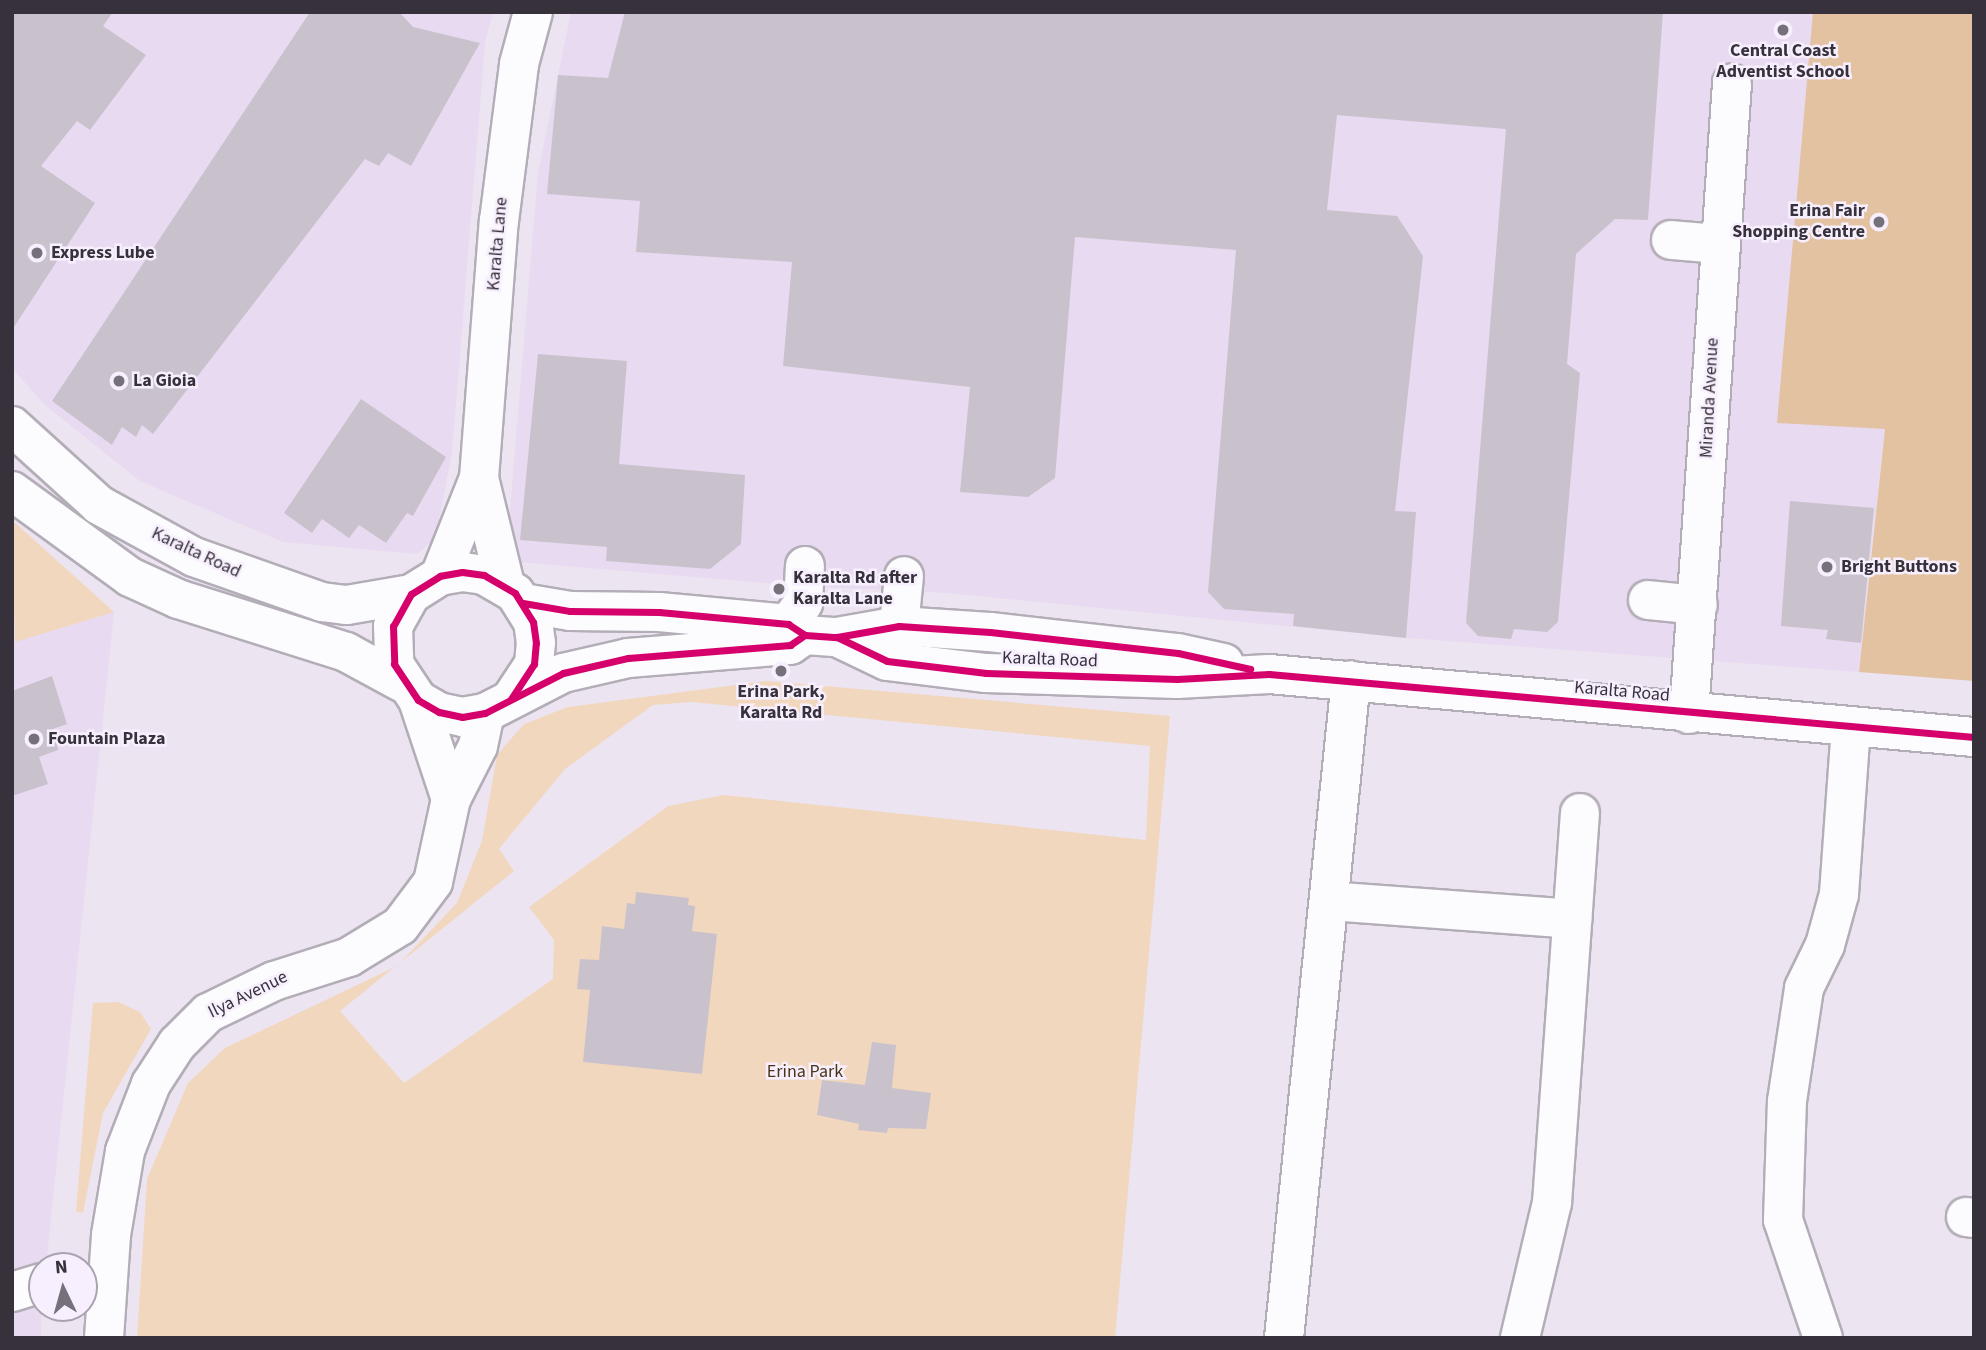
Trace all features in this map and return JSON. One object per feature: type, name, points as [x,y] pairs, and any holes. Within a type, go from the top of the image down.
[{"type":"street","name":"Karalta Lane","points":[[514,594],[479,478],[499,221],[519,64],[533,12]]},
{"type":"street","name":"Miranda Avenue","points":[[1689,713],[1732,83]]},
{"type":"street","points":[[1671,240],[1719,244]]},
{"type":"street","name":"Karalta Road","points":[[12,426],[99,505],[194,557],[322,602],[347,605],[425,585],[462,572],[514,594],[569,611],[659,612],[810,632],[899,626],[1105,643],[1178,653],[1269,674]]},
{"type":"street","name":"Karalta Lane","points":[[425,585],[479,478]]},
{"type":"street","name":"Karalta Road","points":[[12,491],[130,578],[178,599],[346,652],[439,712],[462,717],[498,706],[563,673],[628,658],[790,645],[810,632]]},
{"type":"street","points":[[805,566],[803,603],[810,632]]},
{"type":"street","points":[[899,626],[904,576]]},
{"type":"street","points":[[425,585],[400,609],[391,645],[451,799]]},
{"type":"street","points":[[498,706],[534,664],[533,622],[514,594]]},
{"type":"street","points":[[1648,600],[1698,605]]},
{"type":"street","name":"Karalta Road","points":[[810,632],[887,661],[986,673],[1177,679],[1269,674],[1974,737]]},
{"type":"street","points":[[1284,1338],[1351,680]]},
{"type":"street","name":"Ilya Avenue","points":[[98,1274],[125,1151],[136,1114],[177,1044],[208,1013],[274,981],[349,957],[400,926],[433,883],[451,799],[498,706]]},
{"type":"street","points":[[1823,1338],[1783,1220],[1787,1101],[1804,988],[1825,945],[1839,894],[1852,727]]},
{"type":"street","points":[[1520,1338],[1552,1203],[1580,813]]},
{"type":"street","points":[[1329,901],[1572,919]]},
{"type":"street","name":"Ilya Avenue","points":[[98,1298],[103,1336]]},
{"type":"shaded area","points":[[12,12],[493,12],[485,43],[452,453],[435,539],[417,554],[283,542],[140,481],[44,404],[12,368]]},
{"type":"shaded area","points":[[571,12],[1974,12],[1974,449],[1883,442],[1859,672],[1408,638],[947,593],[787,585],[519,562],[507,547],[538,173]]},
{"type":"shaded area","name":"Erina Fair Shopping Centre","points":[[1813,12],[1974,12],[1974,681],[1859,672],[1885,429],[1777,423]]},
{"type":"shaded area","points":[[114,612],[47,1252],[28,1252],[28,1322],[41,1322],[41,1338],[12,1338],[12,633],[16,641]]},
{"type":"green space","points":[[12,520],[114,612],[15,642]]},
{"type":"green space","name":"Erina Park","points":[[766,681],[1170,716],[1115,1338],[137,1338],[147,1179],[188,1083],[225,1048],[394,967],[340,1011],[404,1083],[553,979],[554,940],[529,907],[668,806],[724,795],[1146,840],[1150,746],[691,702],[653,705],[565,769],[499,849],[514,871],[401,962],[457,903],[482,841],[497,755],[524,724],[568,707]]},
{"type":"green space","points":[[118,1002],[140,1012],[151,1029],[103,1113],[83,1213],[76,1211],[93,1003]]},
{"type":"building","points":[[12,12],[113,12],[103,26],[146,55],[90,130],[77,121],[41,166],[95,203],[12,330]]},
{"type":"building","points":[[310,12],[399,12],[413,27],[480,43],[411,166],[388,153],[379,166],[365,159],[153,434],[142,425],[136,437],[122,427],[112,445],[52,401]]},
{"type":"building","points":[[625,12],[1663,12],[1648,220],[1615,219],[1576,254],[1567,364],[1580,373],[1558,622],[1547,632],[1514,629],[1511,639],[1478,636],[1466,623],[1506,129],[1337,115],[1327,210],[1397,216],[1423,256],[1395,511],[1416,512],[1406,638],[1293,626],[1294,614],[1224,609],[1208,592],[1236,250],[1075,237],[1055,478],[1028,497],[960,492],[970,387],[783,366],[792,262],[636,252],[640,201],[547,194],[558,75],[608,78]]},
{"type":"building","points":[[538,354],[627,361],[619,464],[745,475],[741,544],[710,569],[606,561],[607,547],[520,540]]},
{"type":"building","points":[[361,399],[446,457],[413,516],[407,513],[386,543],[359,525],[349,538],[322,519],[312,533],[284,513]]},
{"type":"building","name":"Bright Buttons","points":[[1790,501],[1874,508],[1861,643],[1826,639],[1828,630],[1781,626]]},
{"type":"building","name":"Fountain Plaza","points":[[52,676],[67,724],[53,729],[58,750],[39,757],[48,784],[12,796],[12,691]]},
{"type":"building","points":[[636,892],[689,898],[688,905],[695,906],[692,931],[717,934],[702,1074],[583,1062],[590,990],[577,989],[580,959],[599,960],[602,926],[624,929],[627,903],[635,904]]},
{"type":"building","points":[[872,1042],[896,1045],[892,1088],[931,1093],[926,1129],[888,1128],[887,1133],[858,1130],[859,1124],[817,1115],[822,1080],[865,1085]]},
{"type":"cycle path","points":[[511,699],[534,664],[536,643],[533,622],[515,593],[484,575],[462,572],[440,576],[411,594],[393,626],[394,664],[418,700],[439,712],[462,717],[485,713],[563,673],[628,658],[790,645],[805,635]]},
{"type":"cycle path","points":[[523,603],[570,611],[659,612],[788,624],[805,635],[837,637],[899,626],[990,632],[1178,653],[1250,669]]},
{"type":"cycle path","points":[[837,637],[887,661],[986,673],[1177,679],[1269,674],[1974,737]]},
{"type":"place","name":"Central Coast Adventist School","points":[[1783,30]]},
{"type":"place","name":"Erina Fair Shopping Centre","points":[[1879,222]]},
{"type":"place","name":"Express Lube","points":[[37,253]]},
{"type":"place","name":"La Gioia","points":[[119,381]]},
{"type":"place","name":"Bright Buttons","points":[[1827,567]]},
{"type":"place","name":"Karalta Rd after Karalta Lane","points":[[779,589]]},
{"type":"place","name":"Erina Park, Karalta Rd","points":[[781,671]]},
{"type":"place","name":"Fountain Plaza","points":[[34,739]]}]
